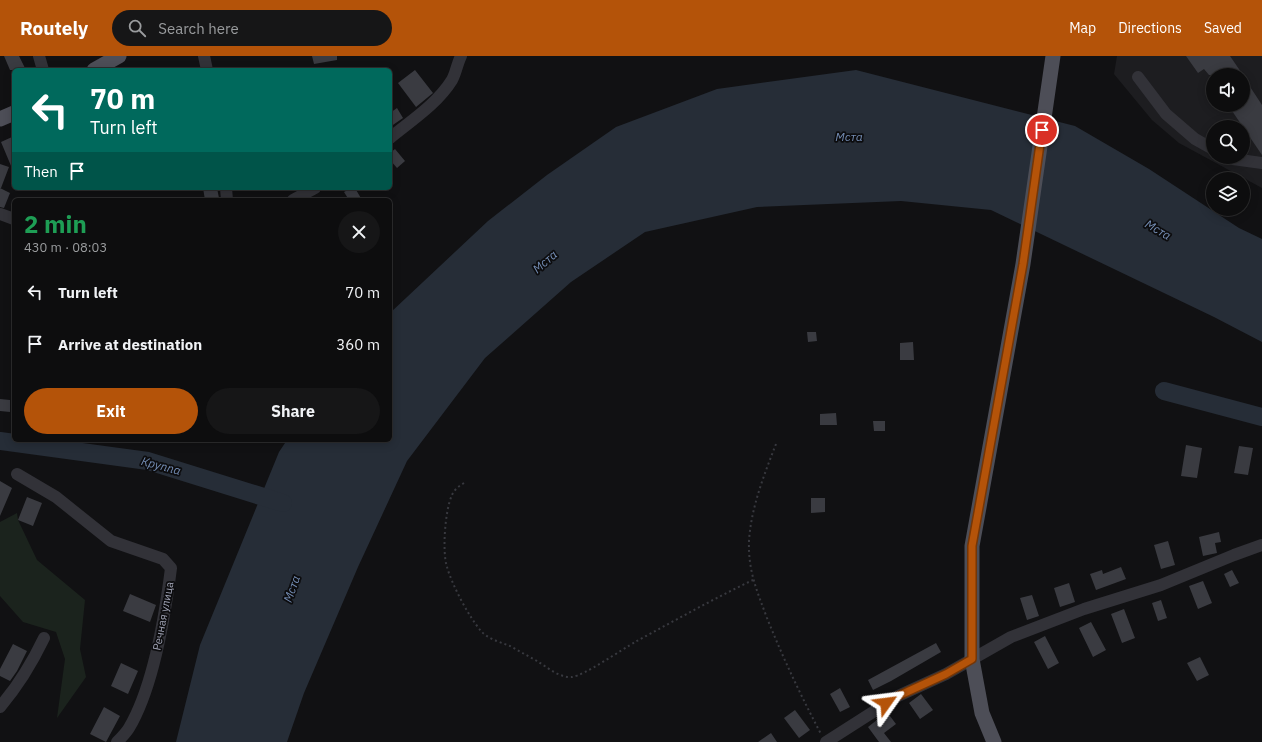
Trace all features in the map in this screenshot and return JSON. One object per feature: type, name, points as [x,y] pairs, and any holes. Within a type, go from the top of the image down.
[{"type":"main road","points":[[98,68],[119,56]]},
{"type":"main road","points":[[994,742],[982,713],[972,659],[972,546],[1023,264],[1053,56]]},
{"type":"street","points":[[39,56],[42,68]]},
{"type":"street","points":[[204,56],[207,68]]},
{"type":"street","points":[[392,136],[438,99],[452,79],[460,56]]},
{"type":"street","points":[[1138,77],[1166,114],[1195,139],[1206,145]]},
{"type":"street","points":[[1250,161],[1262,163]]},
{"type":"street","points":[[297,198],[311,190]]},
{"type":"street","points":[[0,214],[12,218]]},
{"type":"street","name":"Речная улица","points":[[17,474],[56,497],[111,541],[163,559],[171,568],[167,598],[154,664],[141,705],[129,729],[117,742]]},
{"type":"street","points":[[824,739],[898,696],[946,674],[1011,636],[1084,609],[1161,585],[1262,545]]},
{"type":"street","points":[[0,707],[12,693],[32,663],[44,638]]},
{"type":"path","points":[[776,444],[752,518],[749,542],[750,570],[774,634],[800,694],[824,739]]},
{"type":"path","points":[[464,483],[452,494],[448,503],[444,552],[447,567],[455,588],[471,616],[487,636],[510,646],[564,677],[573,677],[586,671],[723,594],[753,580]]},
{"type":"shaded area","points":[[1117,56],[1262,56],[1262,188],[1250,181],[1250,172],[1232,172],[1218,164],[1250,164],[1250,120],[1206,120],[1206,158],[1179,143],[1152,120],[1114,74]]},
{"type":"shaded area","points":[[17,513],[18,520],[37,560],[85,600],[80,649],[86,677],[57,718],[65,659],[56,632],[23,622],[0,596],[0,522]]},
{"type":"water","name":"Мста","points":[[856,70],[1075,126],[1149,169],[1206,206],[1206,216],[1221,216],[1239,228],[1262,239],[1262,342],[1214,317],[991,210],[901,201],[757,207],[645,232],[571,282],[485,358],[407,461],[358,567],[304,693],[287,742],[176,742],[200,645],[279,452],[286,442],[392,442],[392,311],[488,221],[547,175],[616,127],[717,89]]},
{"type":"building","points":[[4,56],[19,56],[25,68],[12,68],[12,70],[10,70]]},
{"type":"building","points":[[312,56],[337,56],[337,60],[314,64]]},
{"type":"building","points":[[1186,56],[1230,56],[1238,68],[1206,68],[1206,71],[1204,69],[1198,73]]},
{"type":"building","points":[[415,70],[433,93],[416,107],[398,83]]},
{"type":"building","points":[[1250,87],[1262,105],[1262,155],[1250,137],[1250,120],[1238,120],[1233,112],[1250,112]]},
{"type":"building","points":[[397,108],[403,118],[392,126],[392,112]]},
{"type":"building","points":[[12,137],[12,168],[1,142]]},
{"type":"building","points":[[395,149],[405,161],[397,168],[392,162],[392,151]]},
{"type":"building","points":[[0,164],[9,167],[1,188],[0,188]]},
{"type":"building","points":[[0,188],[10,193],[4,208],[0,207]]},
{"type":"building","points":[[203,190],[217,190],[219,198],[205,198]]},
{"type":"building","points":[[348,190],[356,190],[361,198],[348,198],[344,192]]},
{"type":"building","points":[[807,332],[816,332],[817,341],[808,342]]},
{"type":"building","points":[[913,342],[914,360],[900,360],[900,343]]},
{"type":"building","points":[[0,399],[10,400],[10,412],[0,411]]},
{"type":"building","points":[[836,413],[837,425],[820,425],[820,414]]},
{"type":"building","points":[[873,421],[885,421],[885,431],[874,431]]},
{"type":"building","points":[[1186,445],[1202,448],[1197,478],[1181,476]]},
{"type":"building","points":[[1239,446],[1253,448],[1248,475],[1234,473]]},
{"type":"building","points":[[0,481],[12,488],[0,516]]},
{"type":"building","points":[[27,497],[42,503],[33,526],[18,520]]},
{"type":"building","points":[[811,498],[825,498],[825,512],[811,513]]},
{"type":"building","points":[[1219,532],[1221,542],[1215,543],[1217,553],[1203,556],[1199,537]]},
{"type":"building","points":[[1168,541],[1175,565],[1161,569],[1154,545]]},
{"type":"building","points":[[1121,567],[1126,579],[1096,590],[1090,574],[1102,570],[1103,574]]},
{"type":"building","points":[[1232,570],[1239,583],[1230,587],[1224,574]]},
{"type":"building","points":[[1203,581],[1212,603],[1198,609],[1189,586]]},
{"type":"building","points":[[1069,583],[1075,602],[1060,607],[1054,588]]},
{"type":"building","points":[[130,594],[156,605],[150,622],[123,611]]},
{"type":"building","points":[[1032,595],[1039,616],[1027,620],[1020,598]]},
{"type":"building","points":[[1161,600],[1167,618],[1158,621],[1152,603]]},
{"type":"building","points":[[1124,609],[1135,638],[1122,643],[1111,614]]},
{"type":"building","points":[[1091,622],[1106,650],[1093,657],[1079,628]]},
{"type":"building","points":[[1045,636],[1059,663],[1048,669],[1034,642]]},
{"type":"building","points":[[936,643],[941,652],[873,690],[868,680]]},
{"type":"building","points":[[13,644],[27,651],[10,681],[0,676],[0,669]]},
{"type":"building","points":[[1200,657],[1209,675],[1197,681],[1187,663]]},
{"type":"building","points":[[121,663],[138,671],[128,694],[111,686]]},
{"type":"building","points":[[840,688],[850,707],[840,712],[830,694]]},
{"type":"building","points":[[921,694],[933,710],[920,719],[909,703]]},
{"type":"building","points":[[104,707],[120,716],[106,742],[90,734]]},
{"type":"building","points":[[795,710],[810,730],[799,738],[784,718]]},
{"type":"building","points":[[887,712],[896,724],[884,733],[891,742],[879,742],[868,727]]},
{"type":"building","points":[[771,733],[777,742],[758,742]]},
{"type":"waterway","points":[[1164,391],[1262,417]]},
{"type":"waterway","name":"Круппа","points":[[0,441],[148,461],[283,503]]},
{"type":"route","points":[[886,703],[946,674],[972,659],[972,546],[1023,264],[1042,130]]}]
